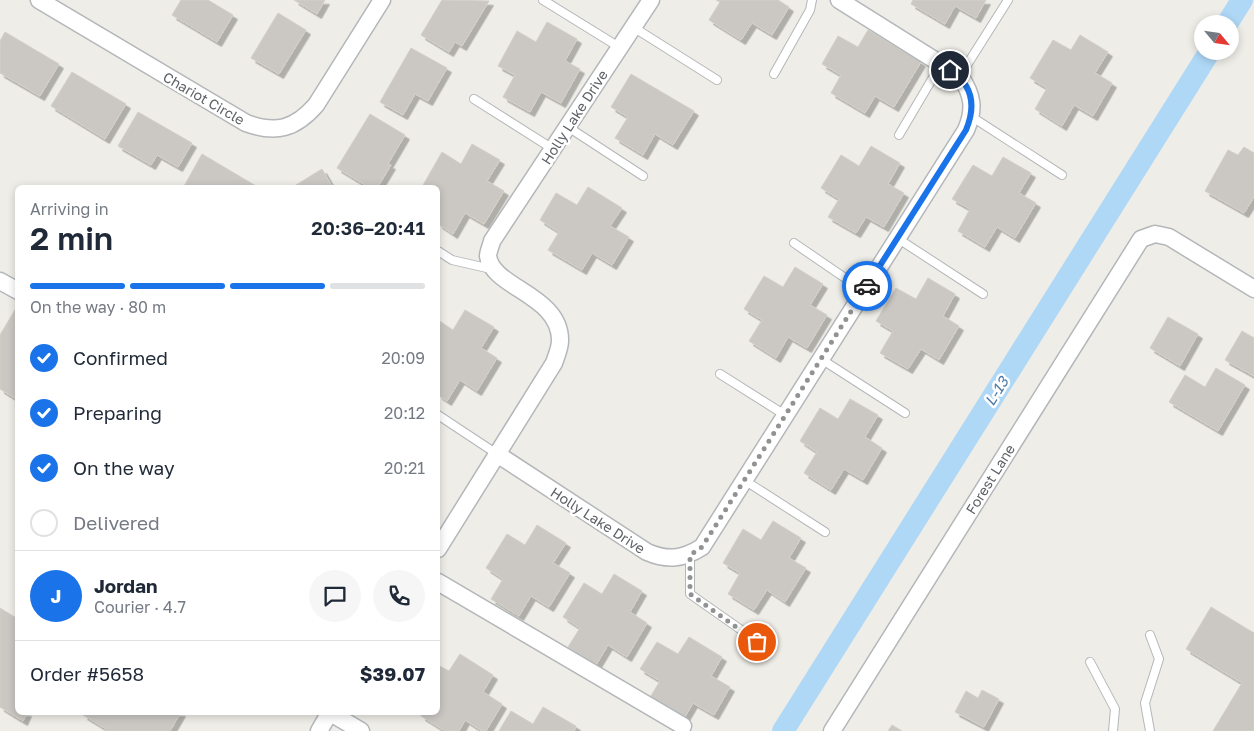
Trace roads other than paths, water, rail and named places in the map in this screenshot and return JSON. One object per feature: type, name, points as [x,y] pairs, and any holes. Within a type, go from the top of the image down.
[{"type":"street","name":"Chariot Circle","points":[[39,0],[246,123],[261,128],[277,129],[300,120],[316,105],[382,0]]},
{"type":"street","name":"Holly Lake Drive","points":[[493,269],[488,256],[492,241],[651,0]]},
{"type":"street","points":[[690,555],[702,547],[966,130],[972,117],[970,95],[960,76],[858,8],[840,0]]},
{"type":"street","name":"Forest Lane","points":[[832,731],[1141,239],[1155,234],[1169,237],[1254,289]]},
{"type":"street","points":[[440,546],[554,363],[560,343],[559,328],[552,315],[542,305],[493,269]]},
{"type":"street","points":[[0,281],[15,289]]},
{"type":"street","name":"Holly Lake Drive","points":[[497,454],[648,552],[661,558],[675,559],[690,555]]},
{"type":"street","points":[[440,583],[683,726]]},
{"type":"street","points":[[319,731],[329,715]]},
{"type":"street","points":[[333,715],[361,731]]},
{"type":"lane","points":[[544,0],[620,48]]},
{"type":"lane","points":[[774,74],[810,10],[812,0]]},
{"type":"lane","points":[[960,76],[1008,0]]},
{"type":"lane","points":[[633,27],[717,80]]},
{"type":"lane","points":[[899,134],[941,64]]},
{"type":"lane","points":[[474,99],[553,149]]},
{"type":"lane","points":[[972,117],[1062,175]]},
{"type":"lane","points":[[568,127],[643,176]]},
{"type":"lane","points":[[897,238],[983,294]]},
{"type":"lane","points":[[794,243],[864,291]]},
{"type":"lane","points":[[440,252],[452,260],[493,269]]},
{"type":"lane","points":[[821,359],[904,413]]},
{"type":"lane","points":[[720,374],[786,415]]},
{"type":"lane","points":[[440,416],[497,454]]},
{"type":"lane","points":[[744,480],[825,532]]},
{"type":"lane","points":[[690,555],[690,594],[757,642]]},
{"type":"lane","points":[[1150,635],[1159,659],[1145,703],[1150,731]]},
{"type":"lane","points":[[1090,662],[1114,709],[1113,731]]},
{"type":"waterway","name":"L-13","points":[[1233,15],[1242,0]]},
{"type":"waterway","name":"L-13","points":[[783,731],[1204,60]]}]
